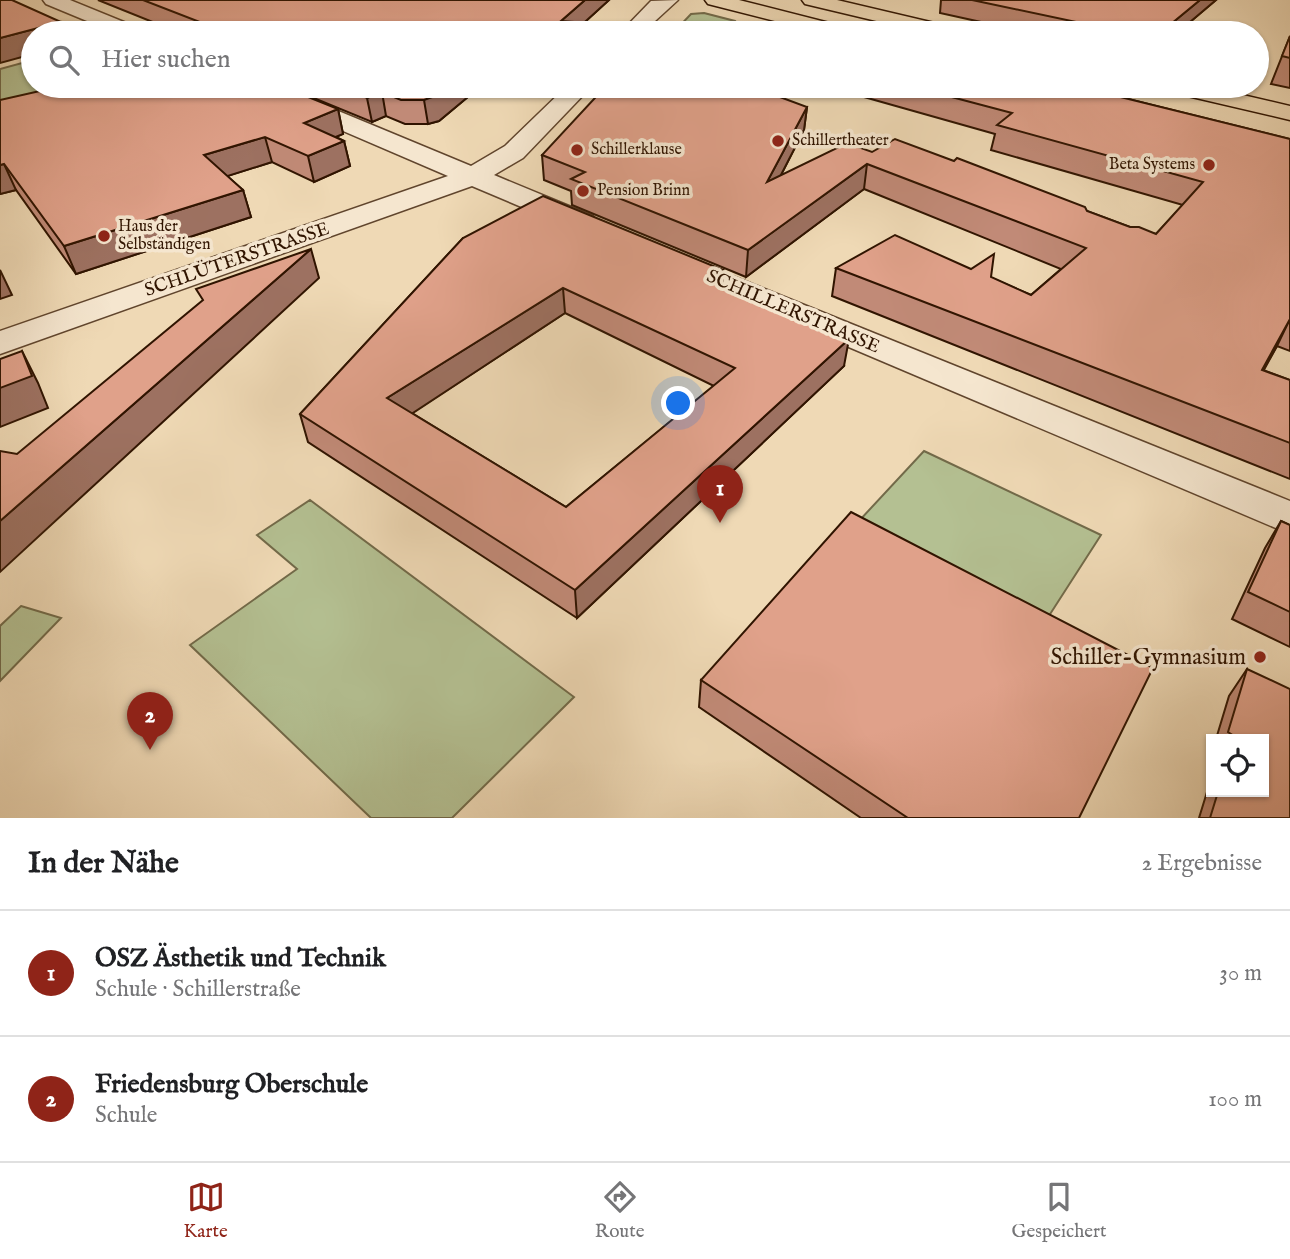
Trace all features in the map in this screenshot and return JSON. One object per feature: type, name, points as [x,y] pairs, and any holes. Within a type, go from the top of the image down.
[{"type":"main road","points":[[715,0],[800,21]]},
{"type":"main road","points":[[812,0],[902,21]]},
{"type":"main road","points":[[1226,98],[1290,113]]},
{"type":"street","points":[[53,0],[105,21]]},
{"type":"street","points":[[643,21],[658,5],[668,0]]},
{"type":"street","name":"SCHILLERSTRASSE","points":[[287,98],[880,349],[1290,518]]},
{"type":"street","name":"SCHLÜTERSTRASSE","points":[[0,343],[473,176],[514,152],[568,98]]},
{"type":"green space","points":[[704,13],[735,21],[684,21],[691,14]]},
{"type":"green space","points":[[21,63],[22,98],[0,103],[0,69]]},
{"type":"green space","points":[[924,451],[1101,535],[1045,622],[858,522]]},
{"type":"green space","points":[[310,500],[574,697],[452,818],[371,818],[190,645],[297,569],[257,535]]},
{"type":"green space","points":[[21,606],[61,618],[0,681],[0,626]]},
{"type":"building","points":[[0,0],[12,0],[59,21],[21,21],[21,32],[0,38]]},
{"type":"building","points":[[143,0],[585,0],[561,21],[197,21]]},
{"type":"building","points":[[972,0],[1200,0],[1175,21],[1071,21]]},
{"type":"building","points":[[1290,36],[1290,58],[1282,56]]},
{"type":"building","points":[[21,95],[21,98],[311,98],[338,109],[304,123],[344,141],[308,156],[265,137],[204,155],[243,190],[64,246],[4,164],[0,165],[0,100]]},
{"type":"building","points":[[396,98],[430,98],[424,100]]},
{"type":"building","points":[[595,98],[783,98],[807,107],[767,182],[847,143],[872,152],[895,139],[954,161],[957,158],[1085,207],[1087,211],[1156,234],[1203,182],[997,125],[1012,113],[955,98],[1124,98],[1290,139],[1290,319],[1262,370],[1290,380],[1290,443],[836,268],[895,235],[971,269],[994,254],[991,277],[1031,295],[1086,248],[867,164],[748,250],[571,179],[585,172],[542,155]]},
{"type":"building","points":[[543,196],[723,270],[709,279],[849,339],[575,590],[300,414],[463,238]],"holes":[[[563,288],[735,368],[566,507],[387,398]]]},
{"type":"building","points":[[311,249],[0,521],[0,451],[17,454],[203,300],[196,289]]},
{"type":"building","points":[[22,351],[32,376],[0,388],[0,359]]},
{"type":"building","points":[[851,512],[1153,668],[1079,818],[908,818],[701,680]]},
{"type":"building","points":[[1281,521],[1290,525],[1290,612],[1248,592]]},
{"type":"building","points":[[1247,669],[1290,689],[1290,818],[1210,818],[1216,797],[1269,797],[1269,734],[1228,732]]},
{"type":"place","name":"Schillertheater","points":[[778,141]]},
{"type":"place","name":"Schillerklause","points":[[577,150]]},
{"type":"place","name":"Beta Systems","points":[[1209,165]]},
{"type":"place","name":"Pension Brinn","points":[[583,191]]},
{"type":"place","name":"Haus der Selbständigen","points":[[104,236]]},
{"type":"place","name":"OSZ Ästhetik und Technik","points":[[720,523]]},
{"type":"place","name":"Schiller-Gymnasium","points":[[1260,657]]},
{"type":"place","name":"Friedensburg Oberschule","points":[[150,750]]}]
